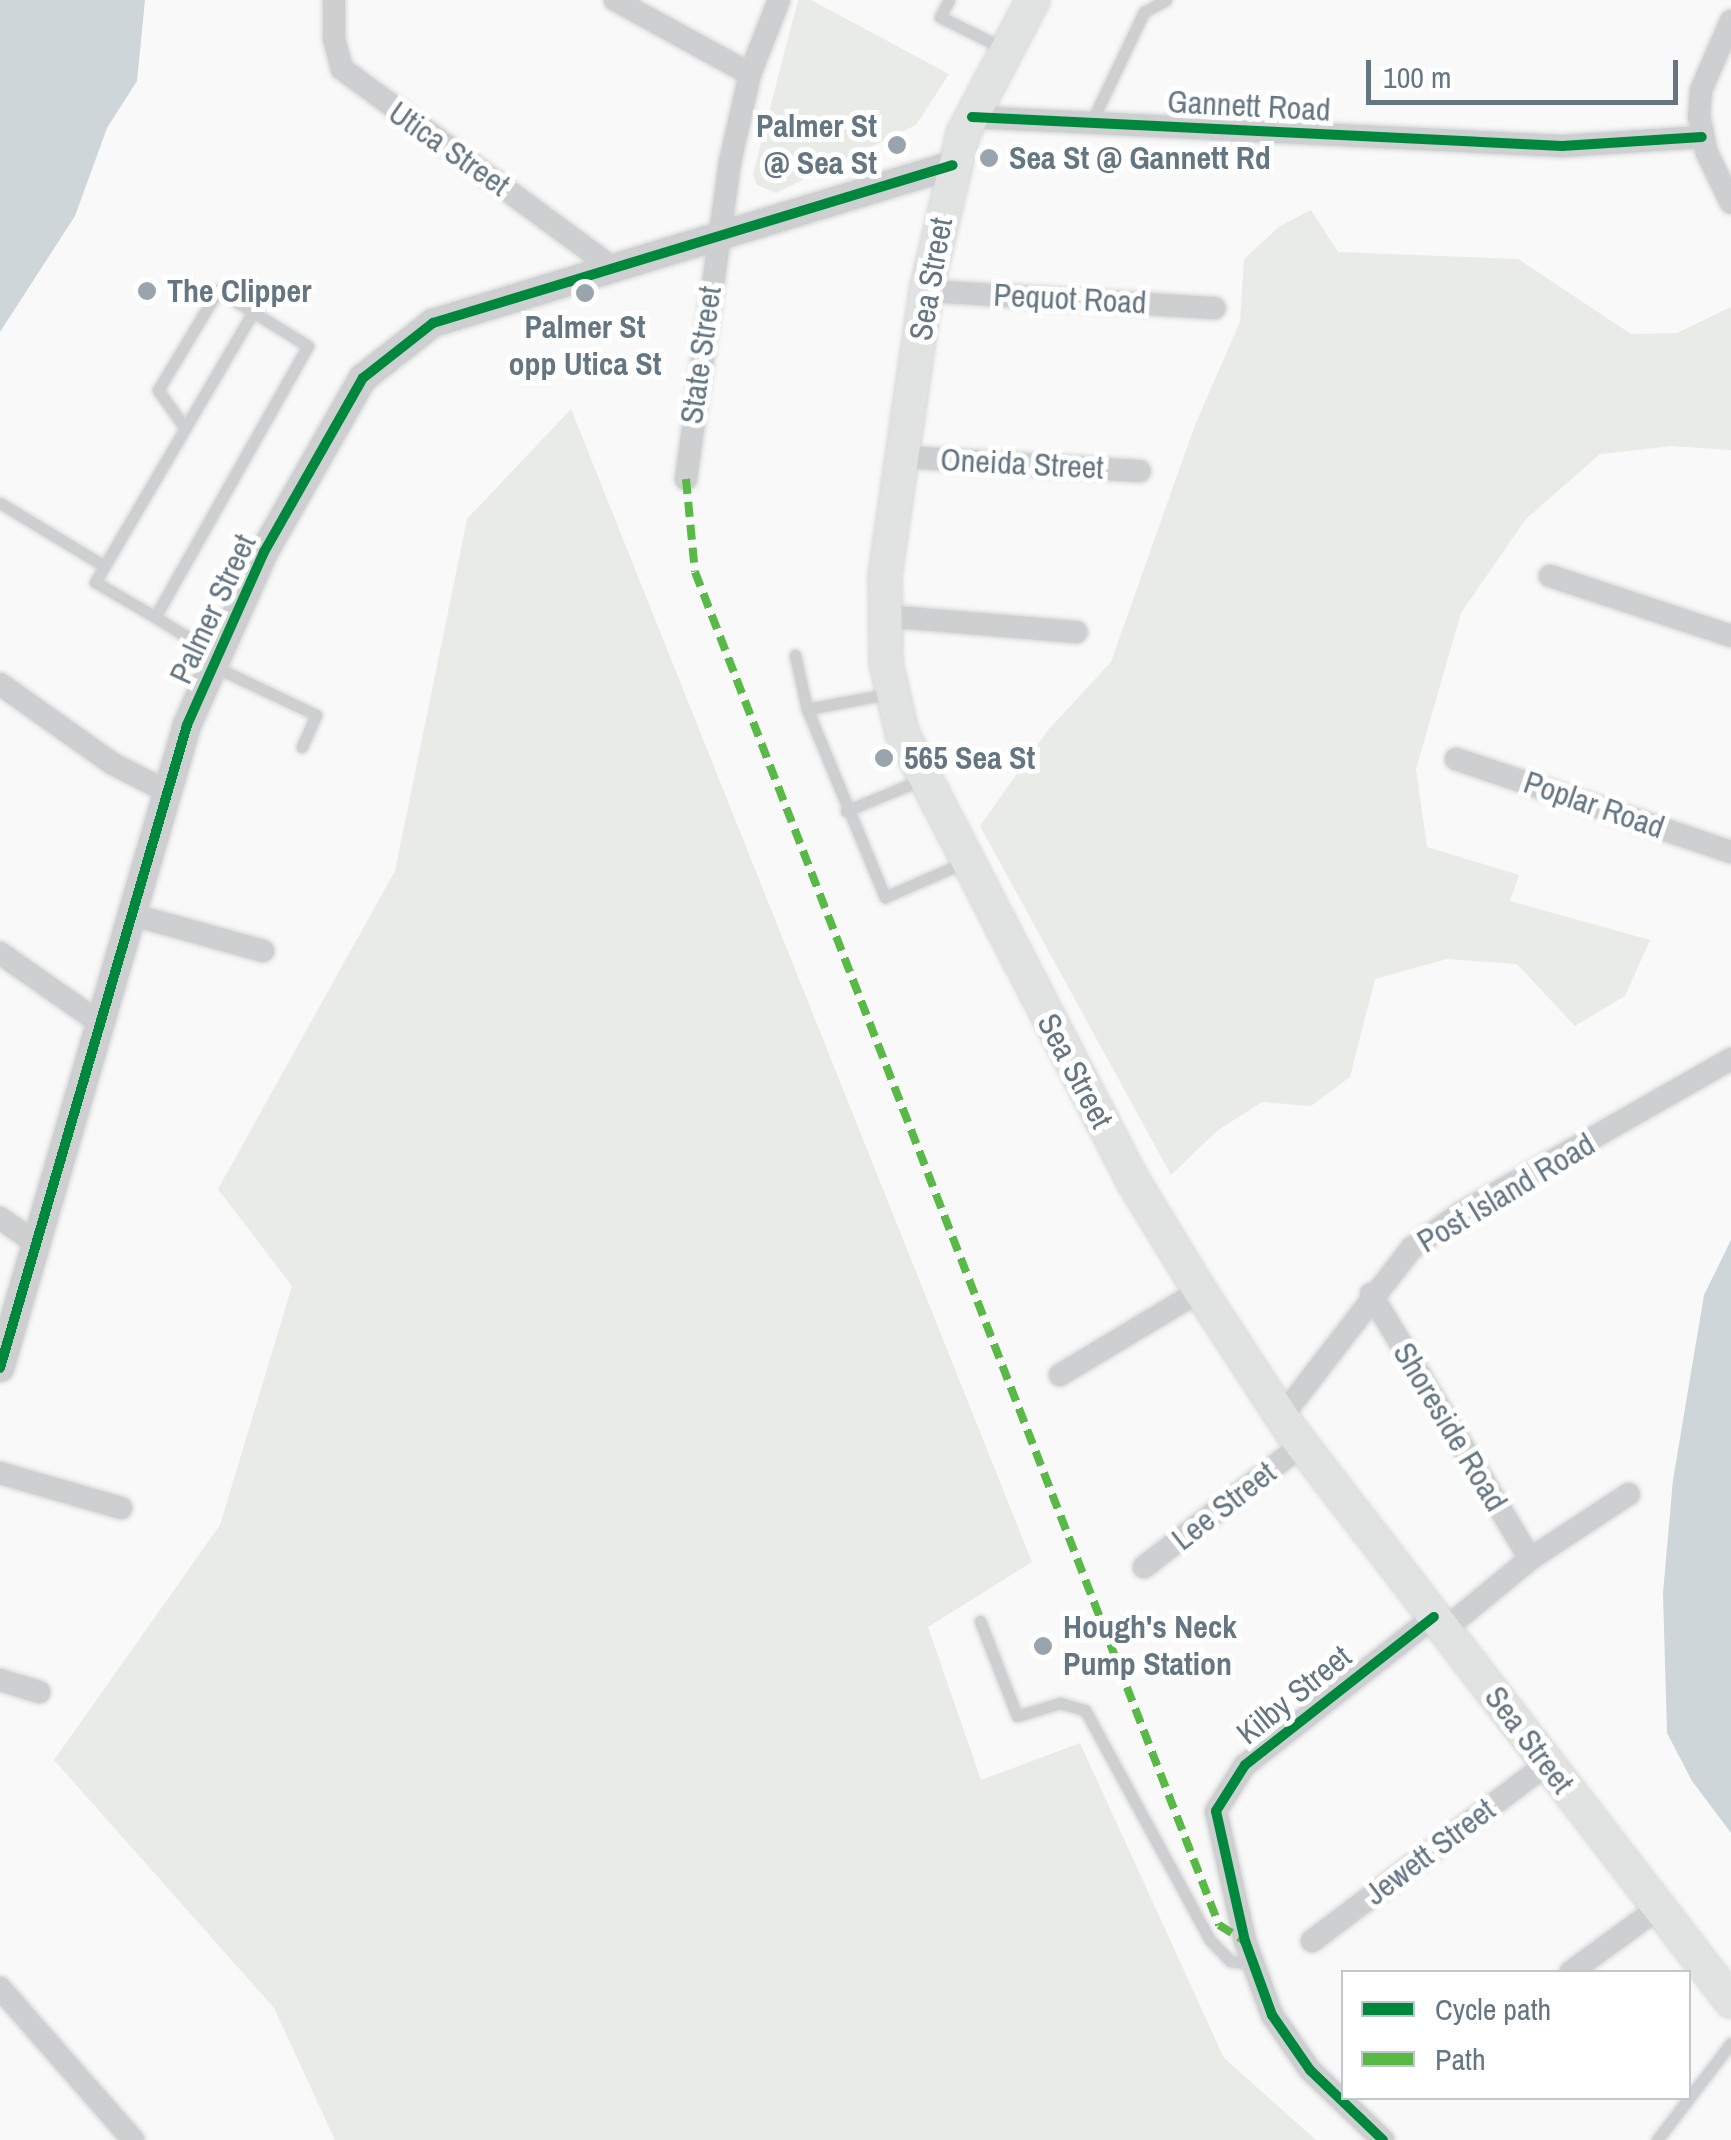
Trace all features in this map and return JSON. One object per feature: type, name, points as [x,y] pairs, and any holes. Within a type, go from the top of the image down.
[{"type":"main road","name":"Sea Street","points":[[1033,0],[972,117],[953,165],[926,290],[884,616],[892,693],[921,780],[1133,1182],[1282,1416],[1731,2001]]},
{"type":"street","name":"Utica Street","points":[[334,0],[334,39],[342,69],[614,269]]},
{"type":"street","points":[[615,0],[750,74]]},
{"type":"street","name":"State Street","points":[[686,479],[718,237],[750,74],[779,0]]},
{"type":"street","points":[[1731,20],[1701,90],[1702,137],[1731,202]]},
{"type":"street","name":"Gannett Road","points":[[972,117],[1562,146],[1702,137]]},
{"type":"street","name":"Palmer Street","points":[[0,1368],[166,791],[216,658],[264,552],[363,378],[433,323],[953,165]]},
{"type":"street","name":"Pequot Road","points":[[926,290],[1214,308]]},
{"type":"street","name":"Oneida Street","points":[[903,456],[1140,471]]},
{"type":"street","points":[[1550,576],[1731,636]]},
{"type":"street","points":[[884,616],[1076,632]]},
{"type":"street","points":[[0,684],[113,764],[166,791]]},
{"type":"street","name":"Poplar Road","points":[[1456,758],[1731,852]]},
{"type":"street","points":[[130,914],[263,952]]},
{"type":"street","points":[[0,952],[100,1023]]},
{"type":"street","name":"Post Island Road","points":[[1282,1416],[1370,1294],[1412,1248],[1461,1213],[1731,1059]]},
{"type":"street","points":[[0,1218],[36,1243]]},
{"type":"street","points":[[1060,1375],[1200,1292]]},
{"type":"street","name":"Shoreside Road","points":[[1370,1294],[1530,1560]]},
{"type":"street","name":"Lee Street","points":[[1144,1567],[1303,1444]]},
{"type":"street","points":[[0,1473],[121,1508]]},
{"type":"street","points":[[1439,1623],[1629,1494]]},
{"type":"street","name":"Kilby Street","points":[[1383,2140],[1342,2106],[1288,2043],[1252,1964],[1215,1828],[1221,1796],[1262,1751],[1439,1623]]},
{"type":"street","points":[[0,1680],[39,1692]]},
{"type":"street","name":"Jewett Street","points":[[1312,1941],[1547,1764]]},
{"type":"street","points":[[1574,1970],[1657,1909]]},
{"type":"street","points":[[0,1988],[133,2140]]},
{"type":"lane","points":[[949,0],[940,17],[1006,50]]},
{"type":"lane","points":[[1091,124],[1144,12],[1166,0]]},
{"type":"lane","points":[[155,618],[308,346],[218,290],[158,390],[185,428]]},
{"type":"lane","points":[[253,312],[95,582],[216,658],[316,714],[302,747]]},
{"type":"lane","points":[[0,503],[104,566]]},
{"type":"lane","points":[[795,655],[807,709],[846,811],[886,897],[965,862]]},
{"type":"lane","points":[[807,709],[892,693]]},
{"type":"lane","points":[[846,811],[921,780]]},
{"type":"lane","points":[[980,1621],[1018,1716],[1060,1702],[1085,1710],[1210,1940],[1230,1960],[1252,1964]]},
{"type":"lane","points":[[1691,2095],[1731,2043]]},
{"type":"lane","points":[[1657,2140],[1688,2100]]},
{"type":"shaded area","points":[[0,0],[145,0],[137,81],[107,128],[75,216],[0,332]]},
{"type":"shaded area","points":[[798,0],[811,0],[949,74],[916,125],[776,193],[757,185],[753,174]]},
{"type":"shaded area","points":[[1311,210],[1338,252],[1518,259],[1631,334],[1677,333],[1731,307],[1731,450],[1672,446],[1600,454],[1525,520],[1461,613],[1416,769],[1427,847],[1519,875],[1510,901],[1650,940],[1625,996],[1575,1026],[1517,964],[1447,959],[1375,979],[1350,1077],[1311,1106],[1262,1102],[1218,1130],[1171,1175],[980,826],[1048,730],[1111,662],[1195,425],[1240,322],[1244,259],[1280,226]]},
{"type":"shaded area","points":[[571,409],[1032,1562],[928,1627],[981,1780],[1080,1743],[1224,2058],[1316,2140],[335,2140],[274,2008],[54,1760],[220,1525],[292,1286],[218,1189],[395,871],[467,519]]},
{"type":"shaded area","points":[[1731,1240],[1731,1833],[1692,1781],[1667,1733],[1663,1593],[1673,1480],[1704,1295]]},
{"type":"marked path","points":[[686,479],[695,572],[1219,1925],[1245,1941]]},
{"type":"cycle path","points":[[972,117],[1562,146],[1702,137]]},
{"type":"cycle path","points":[[0,1368],[187,725],[264,552],[363,378],[433,323],[953,165]]},
{"type":"cycle path","points":[[1341,2100],[1310,2070],[1272,2015],[1245,1941],[1216,1811],[1245,1765],[1434,1617]]},
{"type":"cycle path","points":[[1341,2100],[1383,2140]]},
{"type":"place","name":"Palmer St @ Sea St","points":[[897,145]]},
{"type":"place","name":"Sea St @ Gannett Rd","points":[[989,158]]},
{"type":"place","name":"The Clipper","points":[[147,291]]},
{"type":"place","name":"Palmer St opp Utica St","points":[[585,293]]},
{"type":"place","name":"565 Sea St","points":[[884,758]]},
{"type":"place","name":"Hough's Neck Pump Station","points":[[1043,1646]]}]
